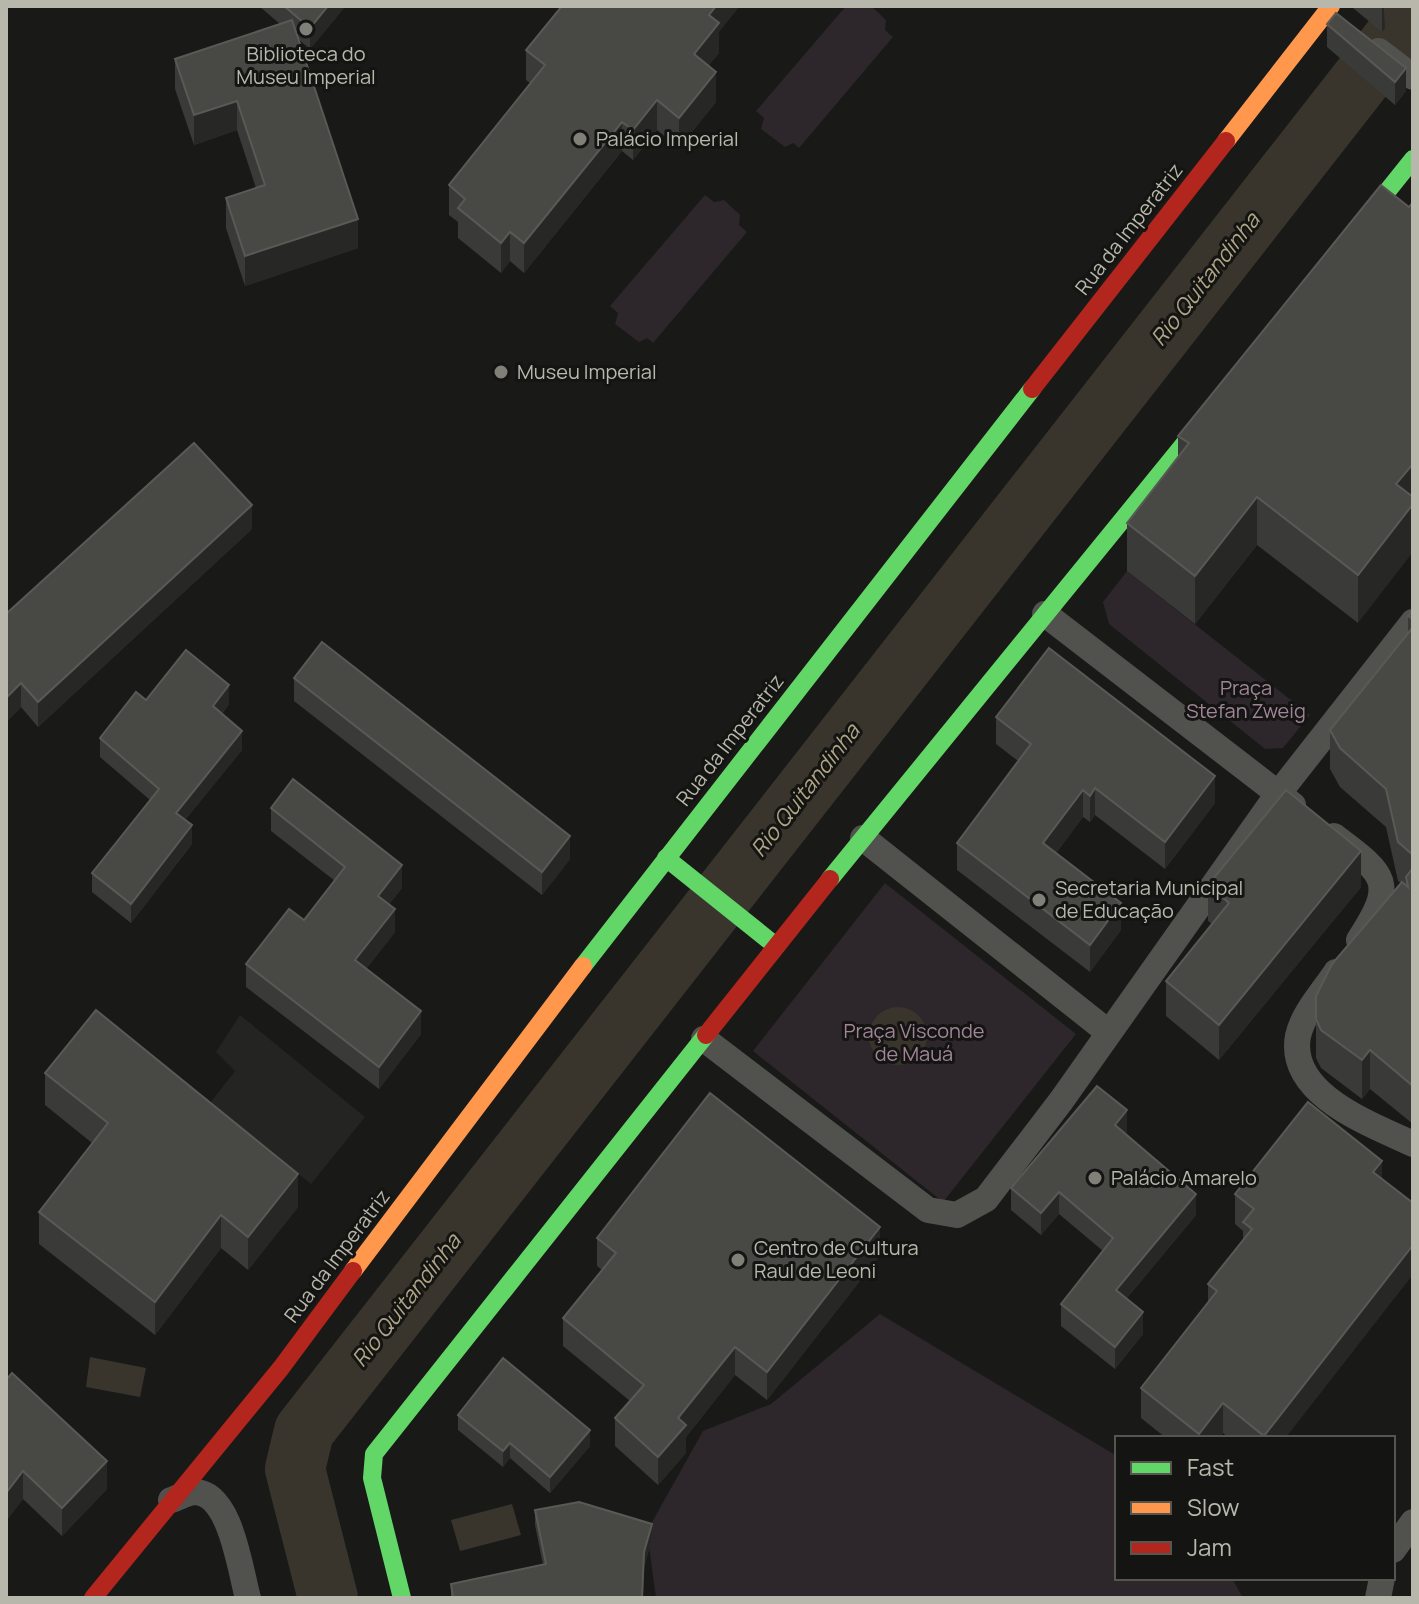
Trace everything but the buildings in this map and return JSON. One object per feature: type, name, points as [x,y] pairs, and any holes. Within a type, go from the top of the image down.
[{"type":"main road","name":"Rua da Imperatriz","points":[[93,1598],[281,1368],[518,1049],[1327,7]]},
{"type":"main road","points":[[1343,246],[1413,159]]},
{"type":"main road","points":[[402,1598],[372,1478],[374,1454],[776,946],[1224,394]]},
{"type":"main road","points":[[666,858],[776,946]]},
{"type":"street","points":[[1327,7],[1413,77]]},
{"type":"street","points":[[1045,614],[1372,864],[1383,888],[1380,907],[1306,1016],[1298,1046],[1307,1075],[1319,1091],[1358,1117],[1413,1144]]},
{"type":"street","points":[[704,1039],[928,1210],[957,1215],[986,1199],[1039,1131],[1278,794],[1413,622]]},
{"type":"street","points":[[863,838],[1108,1032]]},
{"type":"street","points":[[171,1500],[194,1492],[208,1496],[223,1508],[248,1598]]},
{"type":"street","points":[[1395,1547],[1413,1522]]},
{"type":"shaded area","points":[[898,1007],[909,1009],[918,1016],[925,1025],[925,1047],[918,1056],[909,1063],[898,1065],[887,1063],[878,1056],[871,1047],[869,1036],[871,1025],[878,1016],[887,1009]]},
{"type":"shaded area","points":[[240,1015],[365,1117],[311,1184],[210,1103],[235,1071],[216,1052]]},
{"type":"shaded area","points":[[90,1357],[146,1368],[140,1397],[86,1387]]},
{"type":"shaded area","points":[[512,1504],[521,1535],[460,1551],[451,1520]]},
{"type":"green space","points":[[846,6],[871,6],[886,20],[885,30],[893,37],[799,148],[793,143],[785,147],[761,129],[764,118],[756,111]]},
{"type":"green space","points":[[705,195],[714,202],[724,200],[740,215],[739,225],[747,232],[653,343],[647,338],[639,342],[615,324],[618,313],[610,306]]},
{"type":"green space","name":"Praça Stefan Zweig","points":[[1127,571],[1310,715],[1283,748],[1265,749],[1109,624],[1103,602]]},
{"type":"green space","name":"Praça Visconde de Mauá","points":[[885,883],[1076,1034],[943,1202],[753,1051]]},
{"type":"green space","points":[[880,1314],[1115,1455],[1115,1580],[1233,1580],[1243,1598],[656,1598],[647,1531],[703,1431],[771,1404]]},
{"type":"waterway","name":"Rio Quitandinha","points":[[328,1598],[295,1469],[304,1431],[1413,13]]},
{"type":"traffic: fast","points":[[1357,229],[1413,159]]},
{"type":"traffic: fast","points":[[583,966],[1032,389]]},
{"type":"traffic: fast","points":[[830,879],[1211,411]]},
{"type":"traffic: fast","points":[[666,858],[776,946]]},
{"type":"traffic: fast","points":[[402,1598],[372,1478],[374,1454],[706,1035]]},
{"type":"traffic: slow","points":[[1226,141],[1331,6]]},
{"type":"traffic: slow","points":[[353,1271],[583,966]]},
{"type":"traffic: jam","points":[[1032,389],[1226,141]]},
{"type":"traffic: jam","points":[[706,1035],[830,879]]},
{"type":"traffic: jam","points":[[93,1598],[281,1368],[353,1271]]},
{"type":"place","name":"Biblioteca do Museu Imperial","points":[[306,29]]},
{"type":"place","name":"Palácio Imperial","points":[[580,139]]},
{"type":"place","name":"Museu Imperial","points":[[501,372]]},
{"type":"place","name":"Secretaria Municipal de Educação","points":[[1039,900]]},
{"type":"place","name":"Palácio Amarelo","points":[[1095,1178]]},
{"type":"place","name":"Centro de Cultura Raul de Leoni","points":[[738,1260]]}]
